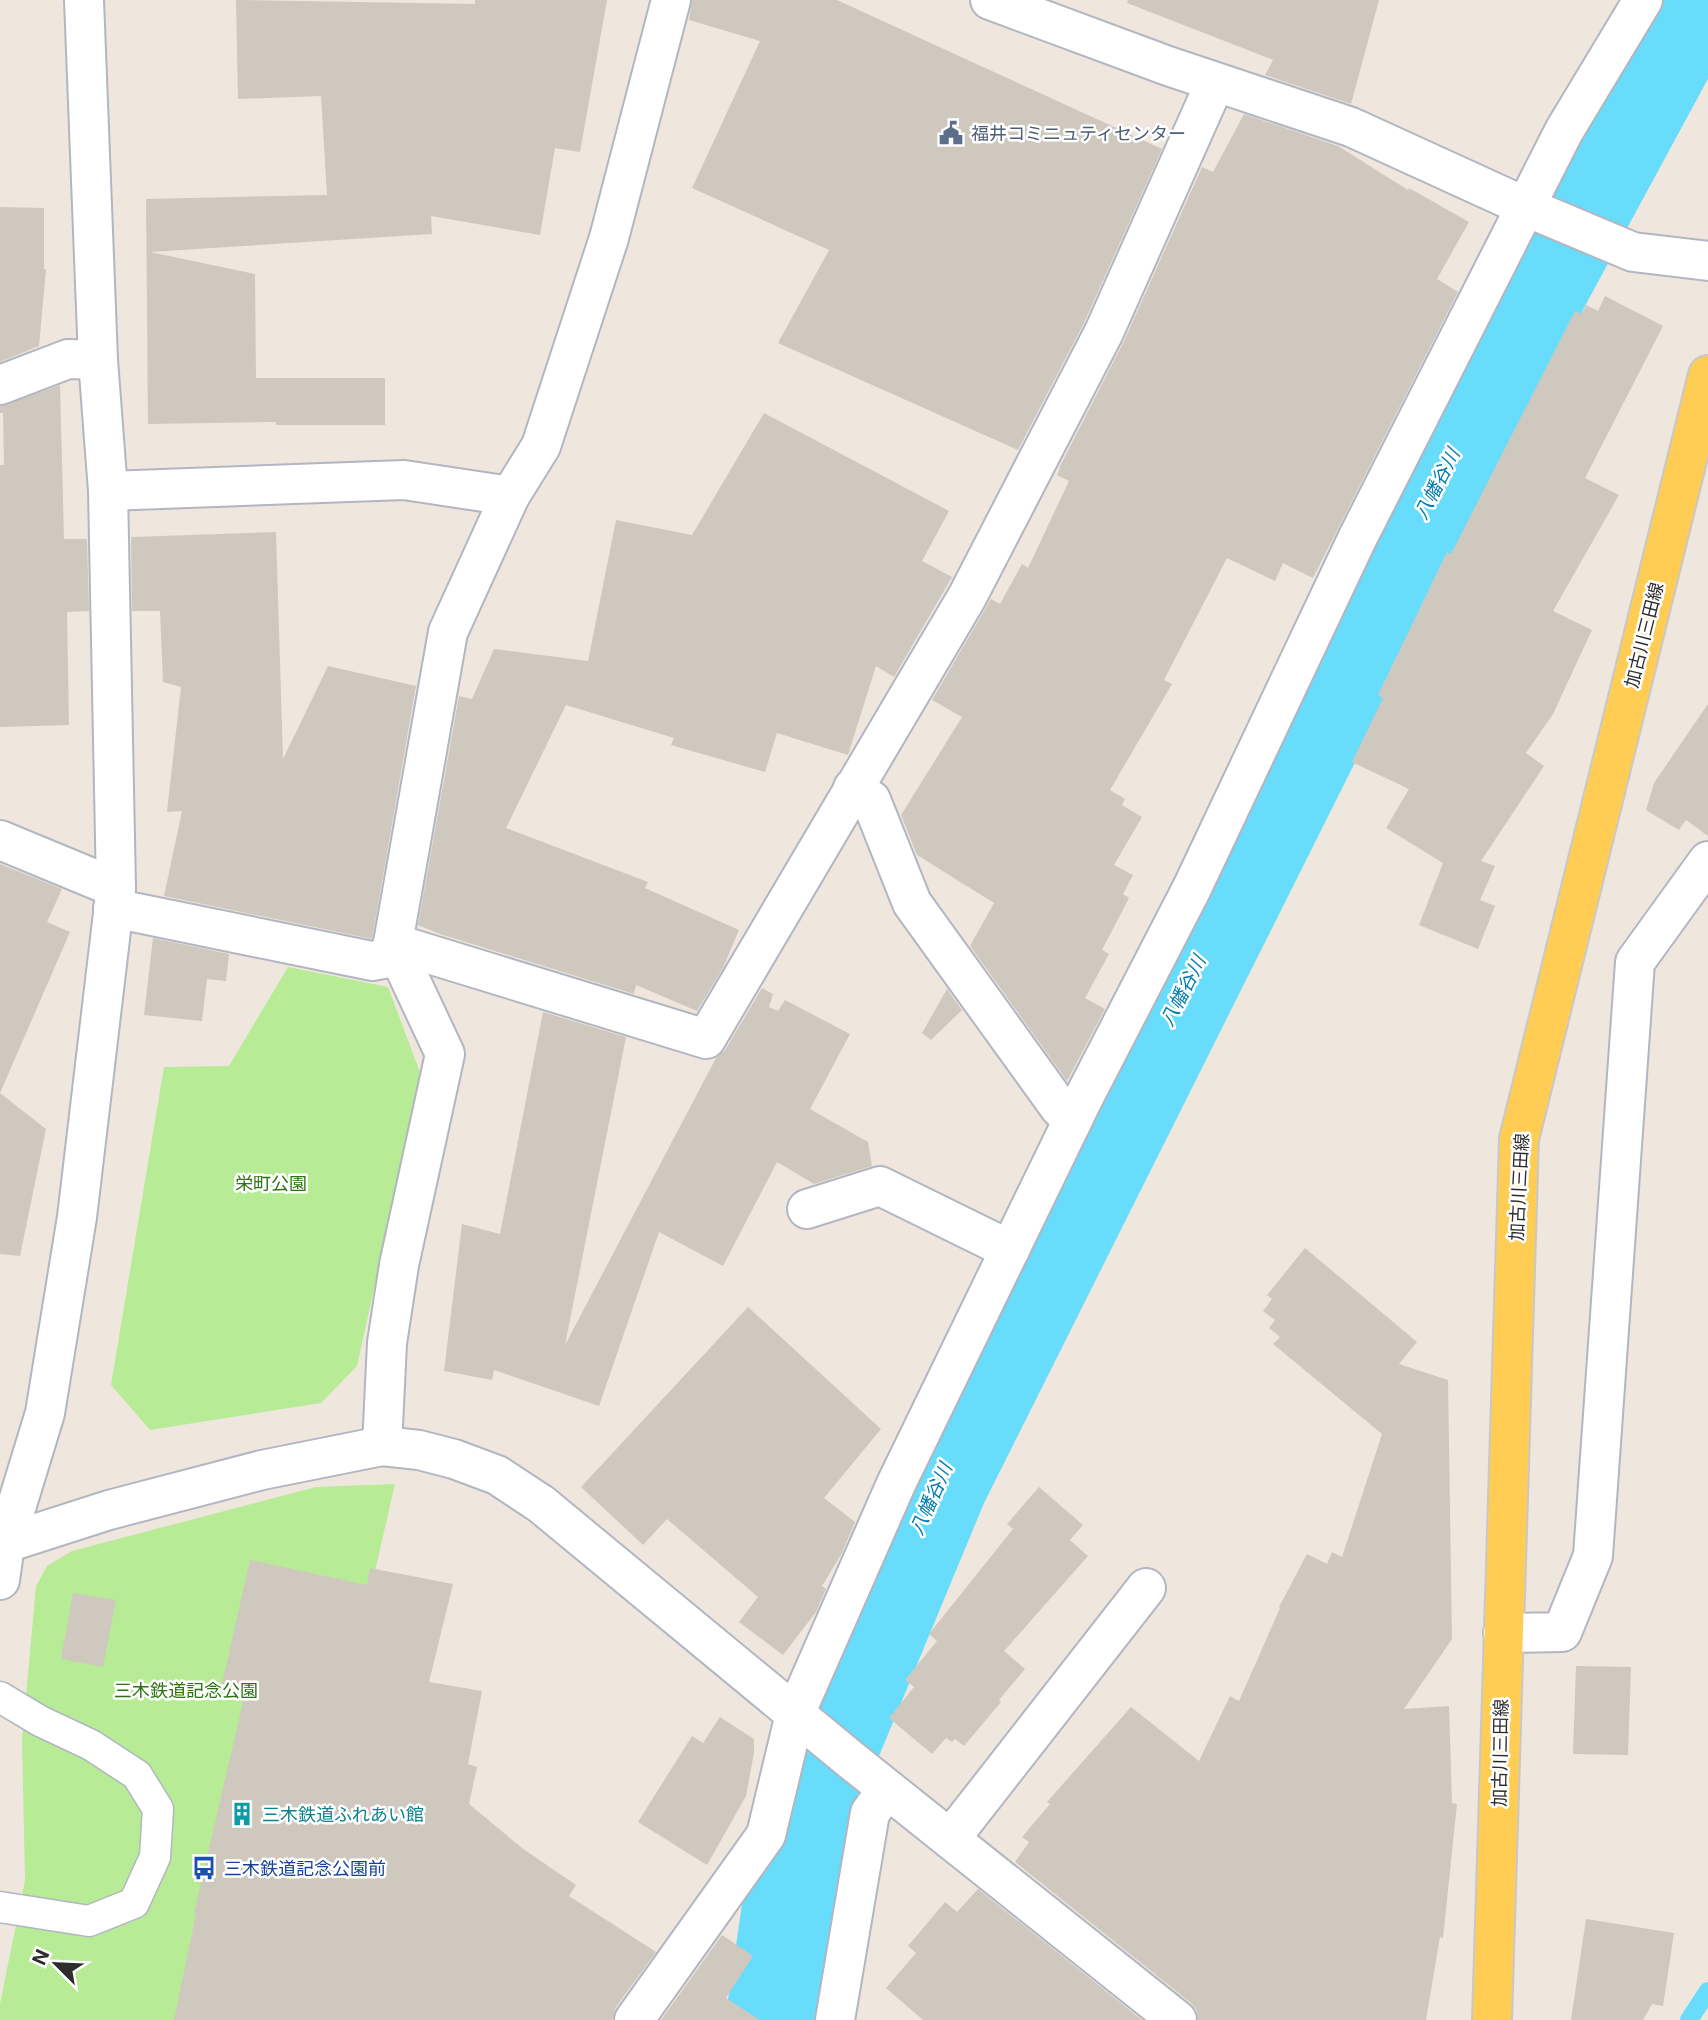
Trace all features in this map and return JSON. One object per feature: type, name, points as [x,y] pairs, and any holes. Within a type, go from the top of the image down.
[{"type":"main road","name":"加古川三田線","points":[[1492,2020],[1519,1139],[1708,375]]},
{"type":"street","points":[[2,1556],[45,1413],[77,1217],[114,898],[108,491],[98,360],[84,0]]},
{"type":"street","points":[[382,1446],[387,1343],[400,1265],[445,1054],[396,949],[448,632],[510,496],[541,446],[609,238],[671,0]]},
{"type":"street","points":[[990,0],[1215,83],[1351,127],[1526,207],[1633,252],[1708,261]]},
{"type":"street","points":[[634,2020],[766,1835],[795,1714],[896,1484],[1073,1119],[1192,888],[1357,539],[1564,131],[1643,0]]},
{"type":"street","points":[[0,840],[114,898],[372,961],[396,949],[706,1039],[967,597],[1104,332],[1215,83]]},
{"type":"street","points":[[0,385],[68,359],[98,360]]},
{"type":"street","points":[[108,491],[404,480],[510,496]]},
{"type":"street","points":[[853,788],[871,800],[912,903],[1059,1107],[1073,1119]]},
{"type":"street","points":[[1503,1633],[1562,1632],[1592,1556],[1635,962],[1708,860]]},
{"type":"street","points":[[807,1209],[880,1186],[1010,1250]]},
{"type":"street","points":[[2,1556],[109,1510],[262,1470],[382,1446],[419,1450],[454,1459],[497,1475],[541,1504],[851,1760],[1177,2020]]},
{"type":"street","points":[[950,1839],[1146,1588]]},
{"type":"street","points":[[835,2020],[870,1813],[887,1789]]},
{"type":"lane","points":[[0,1697],[40,1721],[90,1745],[137,1775],[158,1810],[155,1857],[134,1903],[89,1921],[0,1907]]},
{"type":"green space","name":"栄町公園","points":[[288,967],[388,987],[421,1075],[357,1366],[321,1403],[150,1430],[111,1385],[164,1067],[229,1066]]},
{"type":"green space","name":"三木鉄道記念公園","points":[[395,1484],[272,2020],[0,2020],[0,2004],[25,1880],[22,1740],[36,1586],[47,1566],[72,1551],[316,1487]]},
{"type":"building","points":[[236,0],[475,4],[475,0],[607,0],[580,152],[555,148],[540,235],[431,216],[432,234],[150,252],[255,274],[256,378],[385,378],[385,425],[276,425],[276,422],[148,424],[146,199],[327,195],[321,96],[238,99]]},
{"type":"building","points":[[692,0],[837,0],[1162,149],[1084,323],[1018,450],[778,343],[829,250],[692,188],[760,41],[689,20]]},
{"type":"building","points":[[1128,0],[1379,0],[1351,104],[1265,75],[1273,60],[1127,3]]},
{"type":"building","points":[[1244,114],[1338,146],[1408,190],[1409,188],[1469,222],[1437,279],[1458,292],[1313,578],[1283,563],[1275,581],[1227,558],[1164,680],[1172,684],[1110,790],[1125,799],[1122,805],[1142,817],[1114,865],[1133,875],[1123,894],[1129,898],[1102,950],[1109,954],[1085,998],[1105,1009],[1067,1081],[970,946],[994,903],[917,855],[901,815],[962,717],[932,700],[991,599],[1000,604],[1022,564],[1028,568],[1069,481],[1057,475],[1059,468],[1124,341],[1202,167],[1213,172]]},
{"type":"building","points":[[0,207],[44,208],[46,269],[39,346],[0,362]]},
{"type":"building","points":[[1605,296],[1663,326],[1585,478],[1619,495],[1553,611],[1592,630],[1553,714],[1526,753],[1544,766],[1481,861],[1495,866],[1480,900],[1495,906],[1478,949],[1419,925],[1443,863],[1386,828],[1409,789],[1352,762],[1383,698],[1378,695],[1447,552],[1451,554],[1575,311],[1581,314],[1586,305],[1598,311]]},
{"type":"building","points":[[60,385],[64,539],[87,539],[89,611],[67,612],[69,725],[0,727],[0,465],[4,465],[3,413],[0,413],[0,406]]},
{"type":"building","points":[[764,413],[949,511],[922,561],[952,577],[894,677],[876,666],[848,755],[777,733],[765,772],[671,745],[674,738],[566,705],[506,828],[648,882],[645,888],[739,930],[723,968],[697,1011],[636,985],[634,994],[418,925],[459,696],[472,699],[494,649],[588,661],[616,520],[692,535]]},
{"type":"building","points":[[276,532],[283,759],[328,666],[416,686],[372,939],[164,896],[182,811],[167,812],[181,687],[163,682],[160,611],[132,611],[131,537]]},
{"type":"building","points":[[1708,704],[1708,836],[1686,820],[1679,830],[1646,810],[1654,783]]},
{"type":"building","points":[[0,864],[62,889],[47,922],[70,932],[0,1093]]},
{"type":"building","points":[[153,938],[229,954],[226,981],[207,979],[202,1021],[144,1015]]},
{"type":"building","points":[[762,988],[773,994],[769,1007],[778,1011],[785,1000],[850,1034],[810,1109],[868,1142],[872,1166],[814,1184],[777,1162],[723,1266],[659,1232],[599,1406],[494,1370],[492,1380],[444,1371],[462,1224],[500,1234],[543,1012],[626,1037],[565,1345],[716,1058],[725,1050]]},
{"type":"building","points":[[947,989],[962,1010],[931,1040],[922,1033]]},
{"type":"building","points":[[0,1093],[46,1129],[20,1256],[0,1254]]},
{"type":"building","points":[[1305,1248],[1417,1342],[1399,1364],[1448,1380],[1452,1639],[1404,1709],[1449,1706],[1452,1803],[1457,1804],[1443,1938],[1440,1937],[1426,2020],[1198,2020],[1197,2011],[1191,2003],[1015,1862],[1029,1842],[1022,1837],[1050,1804],[1047,1802],[1131,1707],[1199,1761],[1230,1696],[1239,1701],[1279,1607],[1307,1554],[1327,1564],[1332,1552],[1342,1557],[1382,1434],[1273,1344],[1280,1337],[1269,1328],[1275,1320],[1263,1311],[1272,1299],[1267,1295]]},
{"type":"building","points":[[748,1307],[881,1429],[824,1498],[855,1522],[842,1553],[822,1586],[826,1589],[816,1612],[783,1655],[739,1622],[758,1597],[667,1519],[643,1545],[581,1487]]},
{"type":"building","points":[[1039,1487],[1083,1525],[1070,1540],[1088,1556],[1004,1651],[1025,1669],[999,1700],[1001,1702],[964,1746],[955,1739],[952,1742],[946,1738],[932,1754],[889,1718],[914,1687],[905,1680],[937,1641],[929,1634],[1013,1529],[1007,1524]]},
{"type":"building","points":[[250,1560],[367,1585],[370,1568],[453,1584],[429,1682],[482,1691],[468,1764],[477,1767],[469,1804],[522,1848],[576,1885],[569,1896],[656,1952],[616,2007],[612,2020],[174,2020],[196,1914],[194,1913],[246,1689],[222,1684]]},
{"type":"building","points":[[73,1593],[116,1600],[103,1667],[61,1659]]},
{"type":"building","points":[[1576,1666],[1631,1667],[1628,1755],[1573,1754]]},
{"type":"building","points":[[720,1717],[754,1739],[754,1753],[746,1796],[707,1865],[638,1822],[692,1736],[703,1743]]},
{"type":"building","points":[[978,1889],[1142,2020],[923,2020],[886,1988],[916,1953],[908,1946],[945,1902],[957,1912]]},
{"type":"building","points":[[1586,1919],[1674,1933],[1663,2006],[1652,2004],[1643,2020],[1571,2020]]},
{"type":"building","points":[[722,1935],[753,1956],[726,1998],[760,2020],[661,2020]]},
{"type":"waterway","name":"八幡谷川","points":[[777,2020],[812,1783],[937,1482],[1521,316],[1692,0]]},
{"type":"waterway","points":[[1689,2020],[1708,1991]]},
{"type":"place","name":"福井コミニュティセンター","points":[[951,133]]},
{"type":"place","name":"三木鉄道ふれあい館","points":[[242,1814]]},
{"type":"place","name":"三木鉄道記念公園前","points":[[204,1868]]}]
